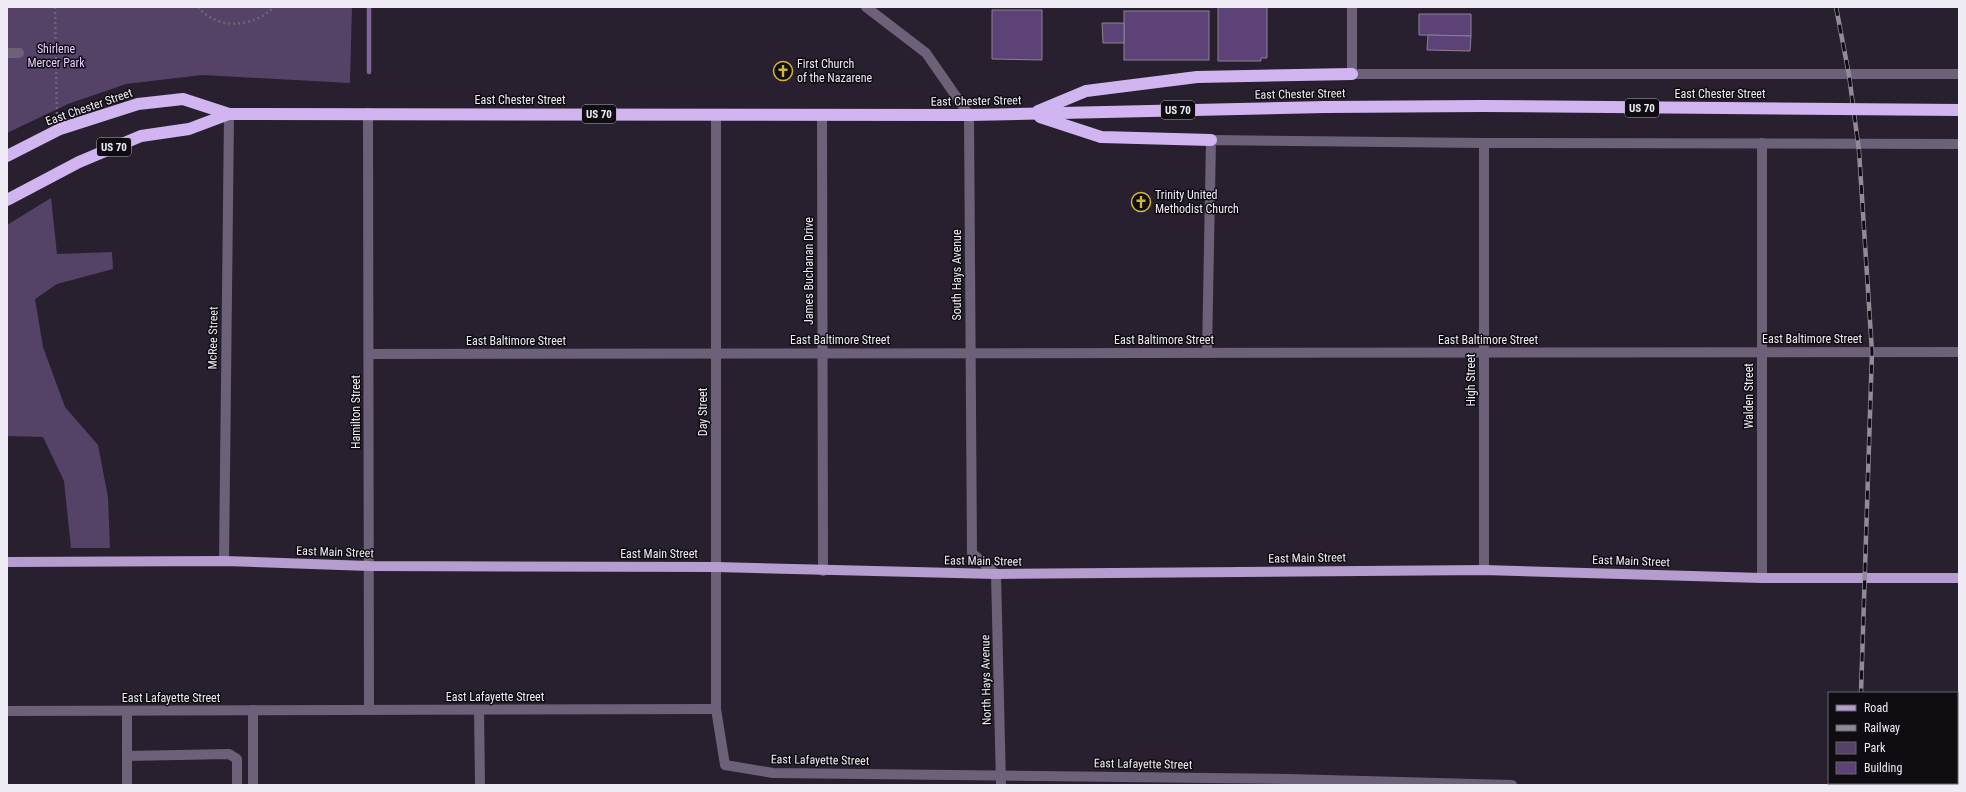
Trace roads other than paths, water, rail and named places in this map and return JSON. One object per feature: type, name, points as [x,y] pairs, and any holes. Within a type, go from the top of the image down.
[{"type":"highway","points":[[1032,114],[1086,92],[1197,77],[1352,74]]},
{"type":"highway","name":"East Chester Street","points":[[7,156],[60,129],[138,104],[183,99],[229,114],[716,114],[822,116],[1032,114],[1325,107],[1483,106],[1959,110]]},
{"type":"highway","name":"US 70","points":[[7,200],[79,162],[141,136],[189,129],[229,114]]},
{"type":"highway","points":[[1032,114],[1101,137],[1211,140]]},
{"type":"main road","name":"East Main Street","points":[[7,562],[224,562],[369,566],[716,567],[822,571],[996,574],[1484,570],[1762,578],[1959,578]]},
{"type":"street","points":[[866,7],[926,54],[968,115]]},
{"type":"street","points":[[1352,7],[1352,74],[1959,74]]},
{"type":"street","points":[[7,53],[19,53]]},
{"type":"street","name":"Hamilton Street","points":[[368,113],[369,710]]},
{"type":"street","name":"McRee Street","points":[[224,562],[229,114]]},
{"type":"street","name":"Day Street","points":[[716,114],[716,709]]},
{"type":"street","name":"South Hays Avenue","points":[[968,115],[972,553],[996,574]]},
{"type":"street","name":"James Buchanan Drive","points":[[822,116],[822,571]]},
{"type":"street","points":[[1207,353],[1211,140],[1484,143],[1959,144]]},
{"type":"street","name":"High Street","points":[[1484,143],[1484,570]]},
{"type":"street","name":"Walden Street","points":[[1762,143],[1762,578]]},
{"type":"street","name":"East Baltimore Street","points":[[369,354],[1959,352]]},
{"type":"street","name":"North Hays Avenue","points":[[996,574],[1001,780]]},
{"type":"street","name":"East Lafayette Street","points":[[7,711],[716,709],[725,765],[773,773],[1001,780],[1512,785]]},
{"type":"street","points":[[253,785],[254,710]]},
{"type":"street","points":[[479,710],[480,785]]},
{"type":"street","points":[[127,711],[127,785]]},
{"type":"street","points":[[127,756],[229,754],[236,759],[237,785]]},
{"type":"waterway","points":[[369,7],[369,72]]},
{"type":"railway","points":[[1836,7],[1849,75],[1859,151],[1872,352],[1861,692]]},
{"type":"place","name":"First Church of the Nazarene","points":[[783,71]]},
{"type":"place","name":"Trinity United Methodist Church","points":[[1141,202]]},
{"type":"park label","name":"Shirlene Mercer Park","points":[[56,56]]}]
